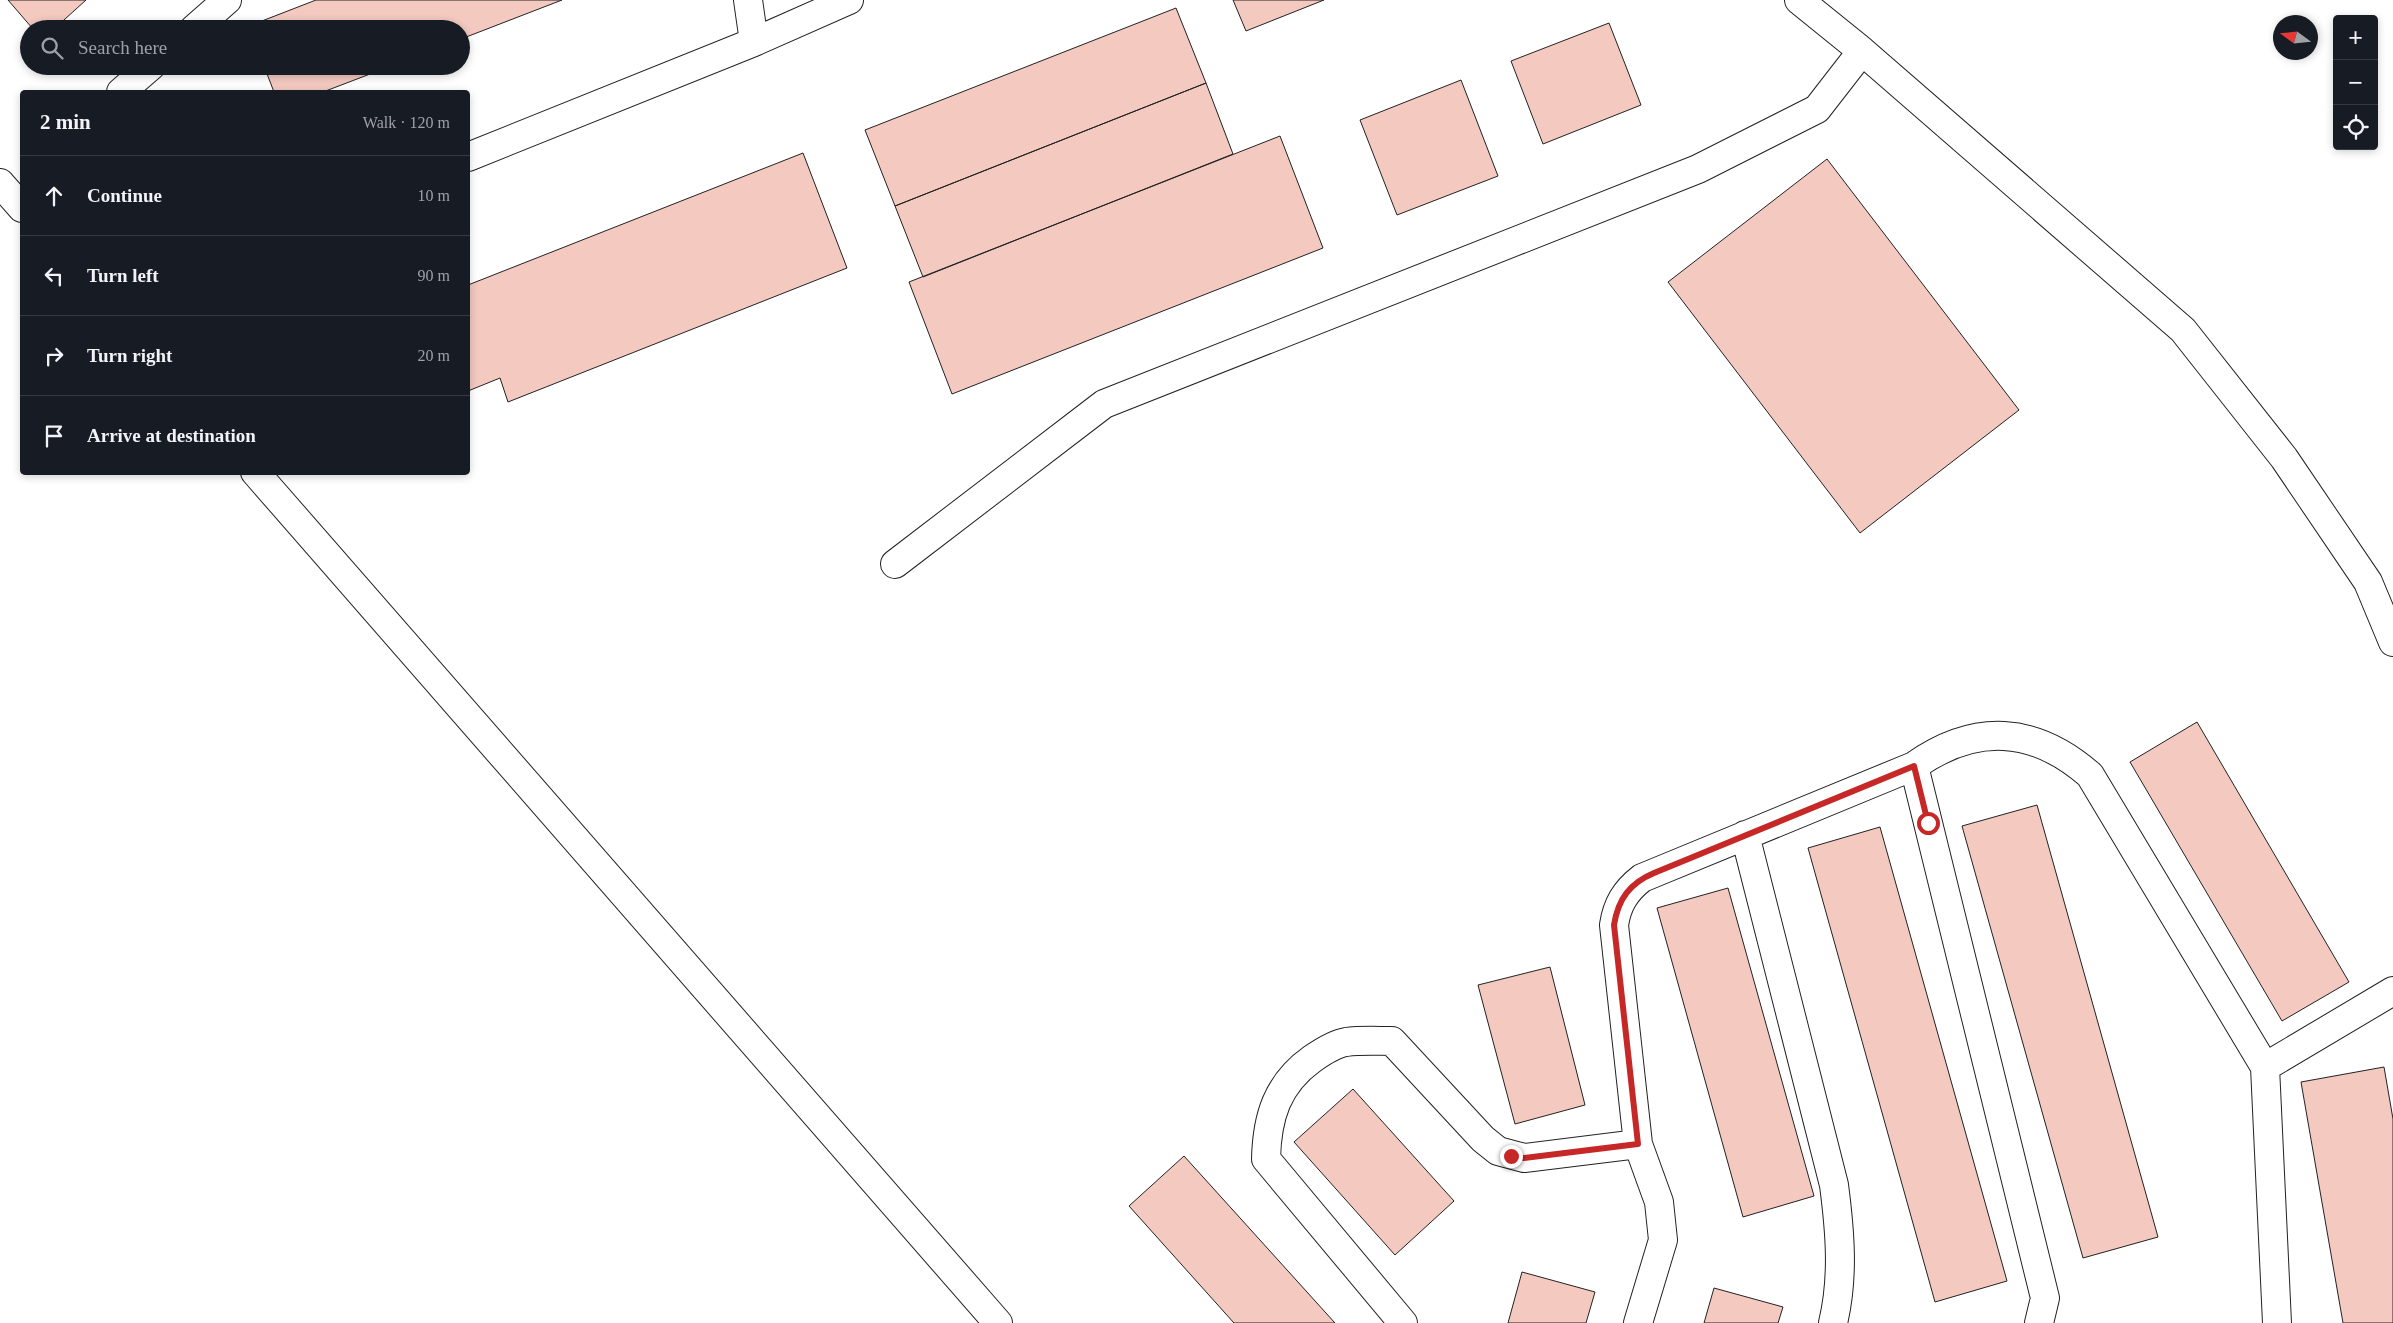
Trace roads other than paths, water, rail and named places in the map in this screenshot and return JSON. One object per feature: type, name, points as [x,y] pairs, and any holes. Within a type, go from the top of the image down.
[{"type":"street","points":[[204,20],[227,0]]},
{"type":"street","points":[[748,0],[754,42]]},
{"type":"street","points":[[470,156],[754,42],[849,0]]},
{"type":"street","points":[[1799,0],[1862,51],[2183,330],[2290,466],[2368,582],[2393,642]]},
{"type":"street","points":[[895,564],[1104,404],[1698,169],[1818,109],[1862,51]]},
{"type":"street","points":[[123,90],[141,75]]},
{"type":"street","points":[[0,183],[20,206]]},
{"type":"street","points":[[258,475],[998,1323]]},
{"type":"street","points":[[1638,1323],[1663,1240],[1659,1202],[1638,1144],[1615,940],[1616,910],[1631,887],[1642,878],[1914,766],[1934,751],[1958,741],[1982,736],[2006,735],[2030,740],[2052,748],[2078,764],[2090,775],[2265,1067],[2277,1323]]},
{"type":"street","points":[[1914,766],[2045,1298],[2039,1323]]},
{"type":"street","points":[[1745,836],[1834,1185],[1840,1228],[1840,1272],[1833,1323]]},
{"type":"street","points":[[2265,1067],[2393,992]]},
{"type":"street","points":[[1402,1323],[1266,1159],[1266,1133],[1273,1108],[1284,1086],[1301,1066],[1322,1052],[1345,1042],[1392,1041],[1482,1139],[1498,1151],[1524,1158],[1638,1144]]}]
